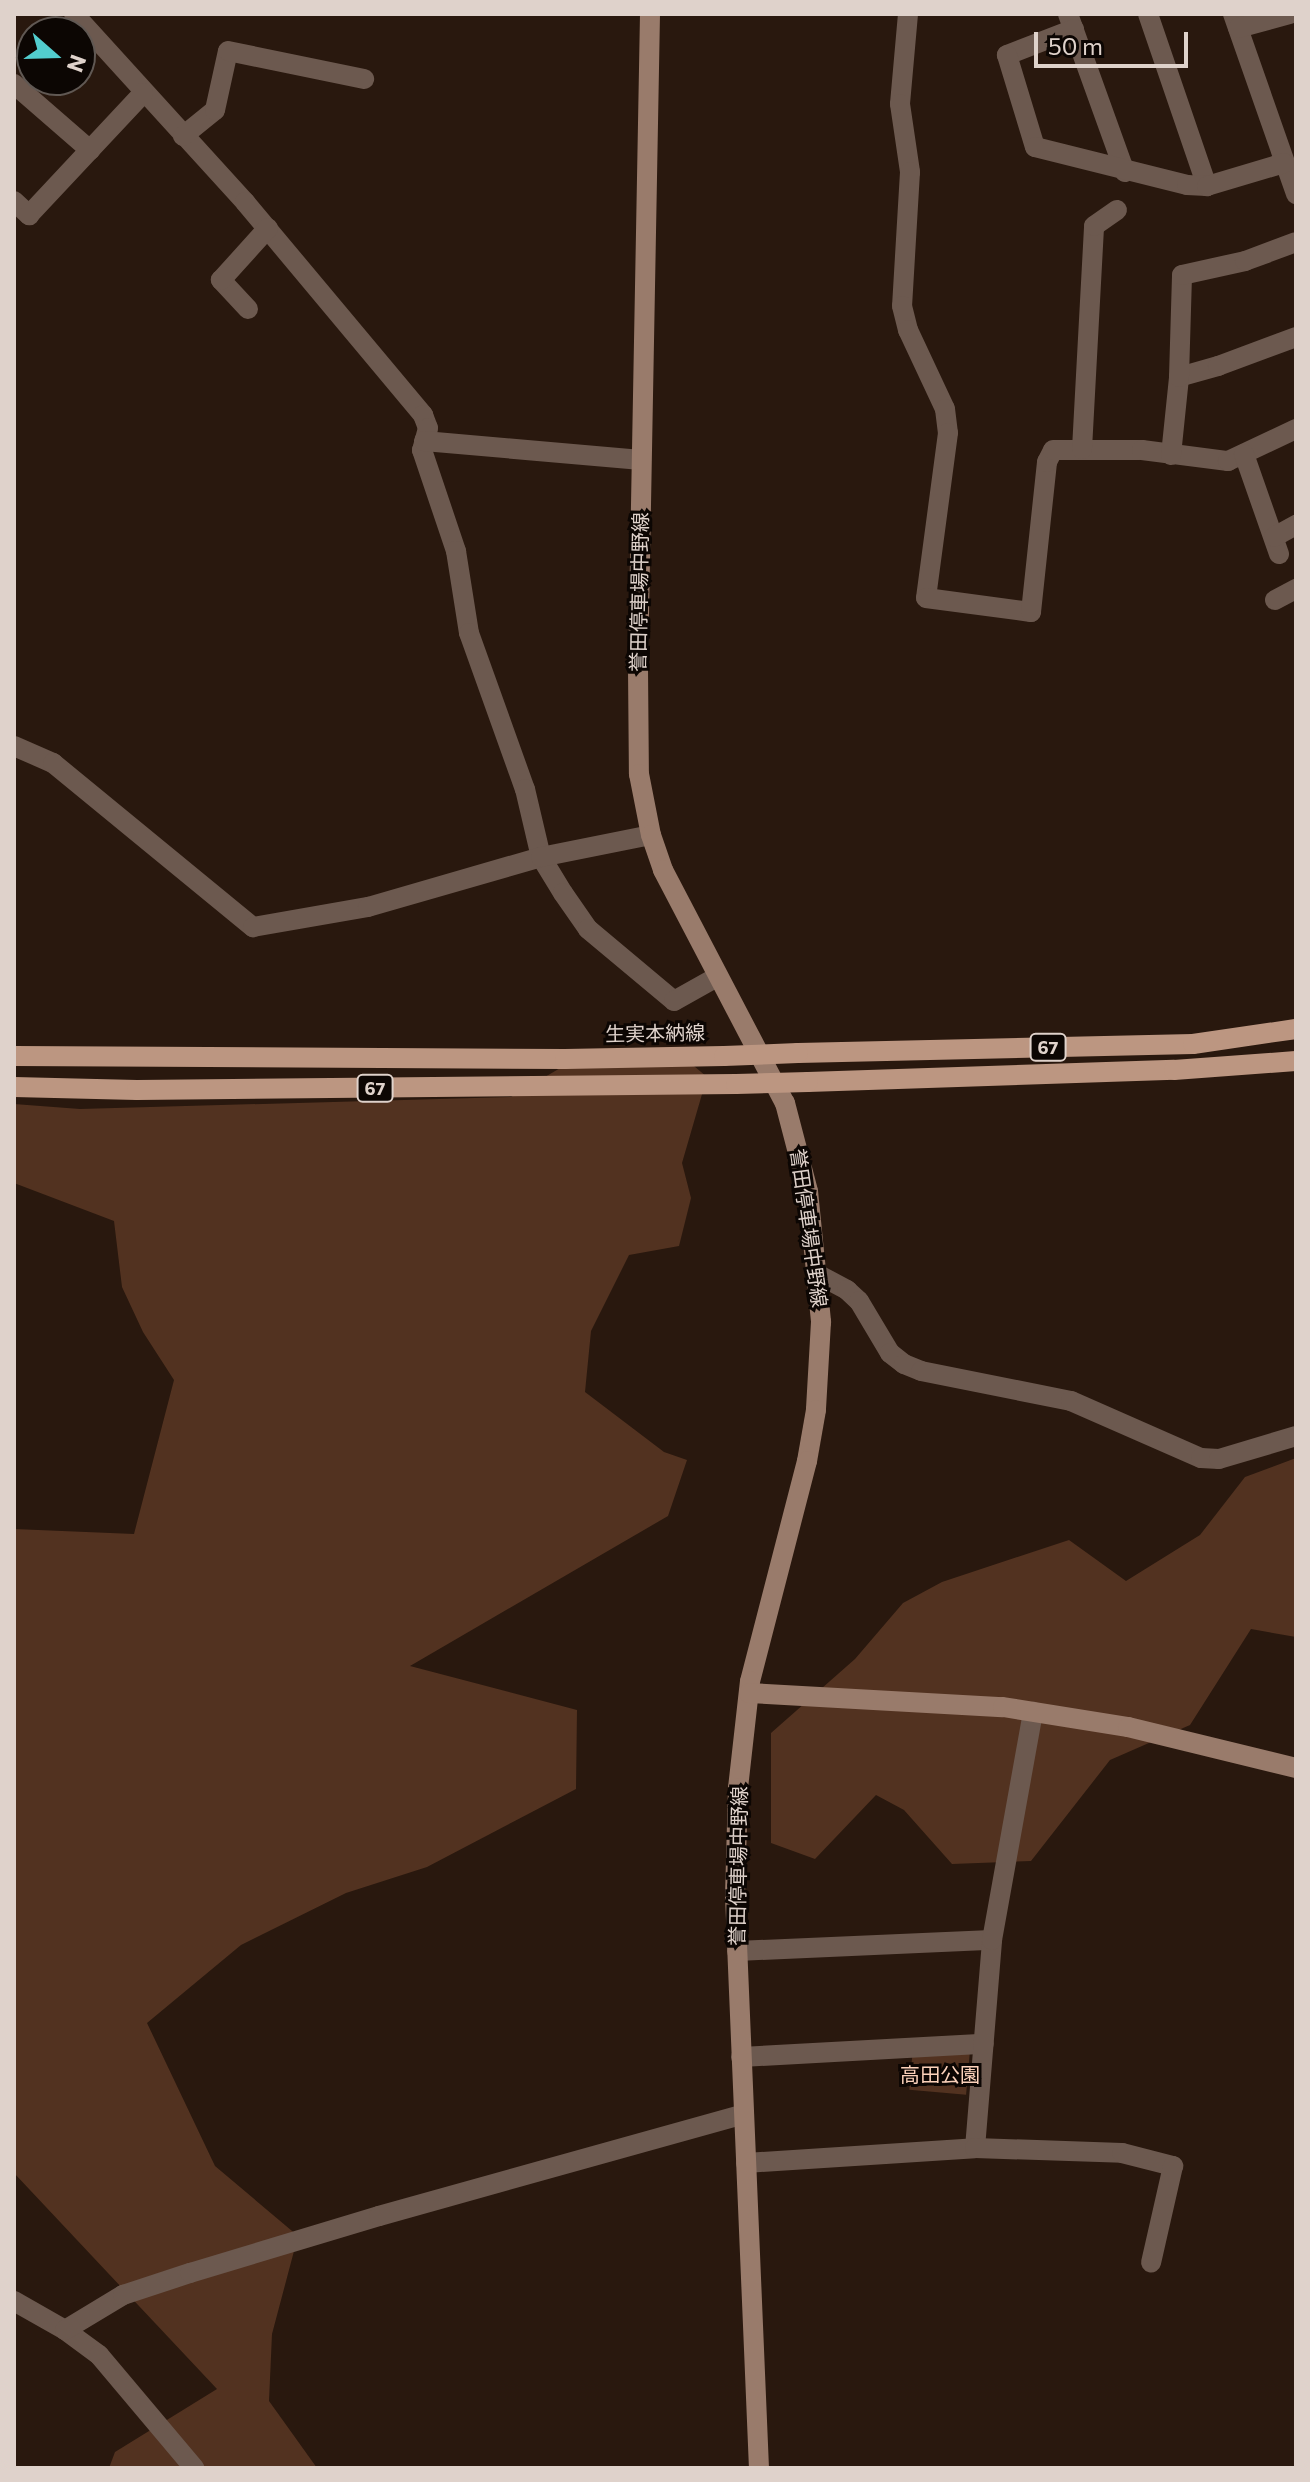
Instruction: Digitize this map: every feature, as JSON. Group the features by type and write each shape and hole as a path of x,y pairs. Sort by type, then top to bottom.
{"main road":[{"name":"誉田停車場中野線","path":"650,14 641,460 639,774 651,835 663,870 785,1103 808,1191 819,1275 821,1322 816,1410 749,1693 738,1788 737,1951 759,2468"},
{"name":"生実本納線","path":"14,1056 565,1059 724,1056 1193,1044 1296,1029"},
{"name":"67","path":"14,1087 137,1090 736,1084 1174,1070 1296,1061"},
{"path":"749,1693 1003,1707 1128,1727 1296,1768"}],"street":[{"path":"74,14 268,228 423,415 428,428 422,450 456,551 469,633 525,789 541,857 588,929 674,1001 717,977"},
{"path":"908,14 900,104 910,172 902,306 908,330 945,409 948,433 926,598 1031,612 1047,462 1053,450 1142,450 1228,461 1296,429"},
{"path":"1148,14 1207,186"},
{"path":"1290,14 1236,21 1296,194"},
{"path":"1125,172 1071,22 1007,55 1035,147 1125,172 1207,186 1284,163"},
{"path":"183,136 215,110 228,51 364,79"},
{"path":"14,84 90,150"},
{"path":"14,201 29,215 143,93"},
{"path":"1082,449 1094,226 1117,210"},
{"path":"248,309 221,280 268,228"},
{"path":"1171,455 1179,377 1182,275 1245,261 1296,242"},
{"path":"1179,377 1296,337"},
{"path":"424,441 641,460"},
{"path":"1244,454 1276,545 1296,525"},
{"path":"1275,600 1296,589"},
{"path":"14,746 53,763 253,927 368,907 541,857 651,835"},
{"path":"819,1275 847,1290 859,1301 890,1353 904,1364 921,1371 1071,1401 1201,1458 1219,1459 1296,1436"},
{"path":"975,2148 992,1940 1033,1712"},
{"path":"737,1951 992,1940"},
{"path":"741,2057 984,2044"},
{"path":"65,2330 123,2295 190,2273 379,2216 744,2114"},
{"path":"746,2163 975,2148 1122,2153 1173,2166 1151,2263"},
{"path":"14,2301 65,2330 99,2355 194,2468"}],"green space":[{"path":"675,1050 707,1077 682,1163 691,1198 679,1246 629,1255 591,1331 585,1392 664,1452 687,1460 668,1516 410,1666 577,1710 576,1789 427,1867 346,1893 241,1945 147,2023 215,2166 298,2236 272,2334 269,2401 317,2468 109,2468 115,2452 217,2389 14,2173 14,1529 134,1534 174,1380 143,1332 122,1287 114,1221 14,1183 14,1104 80,1109 511,1097 584,1054"},
{"path":"1296,1458 1296,1637 1251,1629 1190,1725 1110,1760 1031,1861 952,1864 904,1810 876,1795 815,1859 771,1843 771,1733 855,1659 903,1603 942,1582 1069,1540 1126,1581 1200,1535 1245,1477"},
{"name":"高田公園","path":"913,2045 970,2050 966,2095 909,2090"}]}
